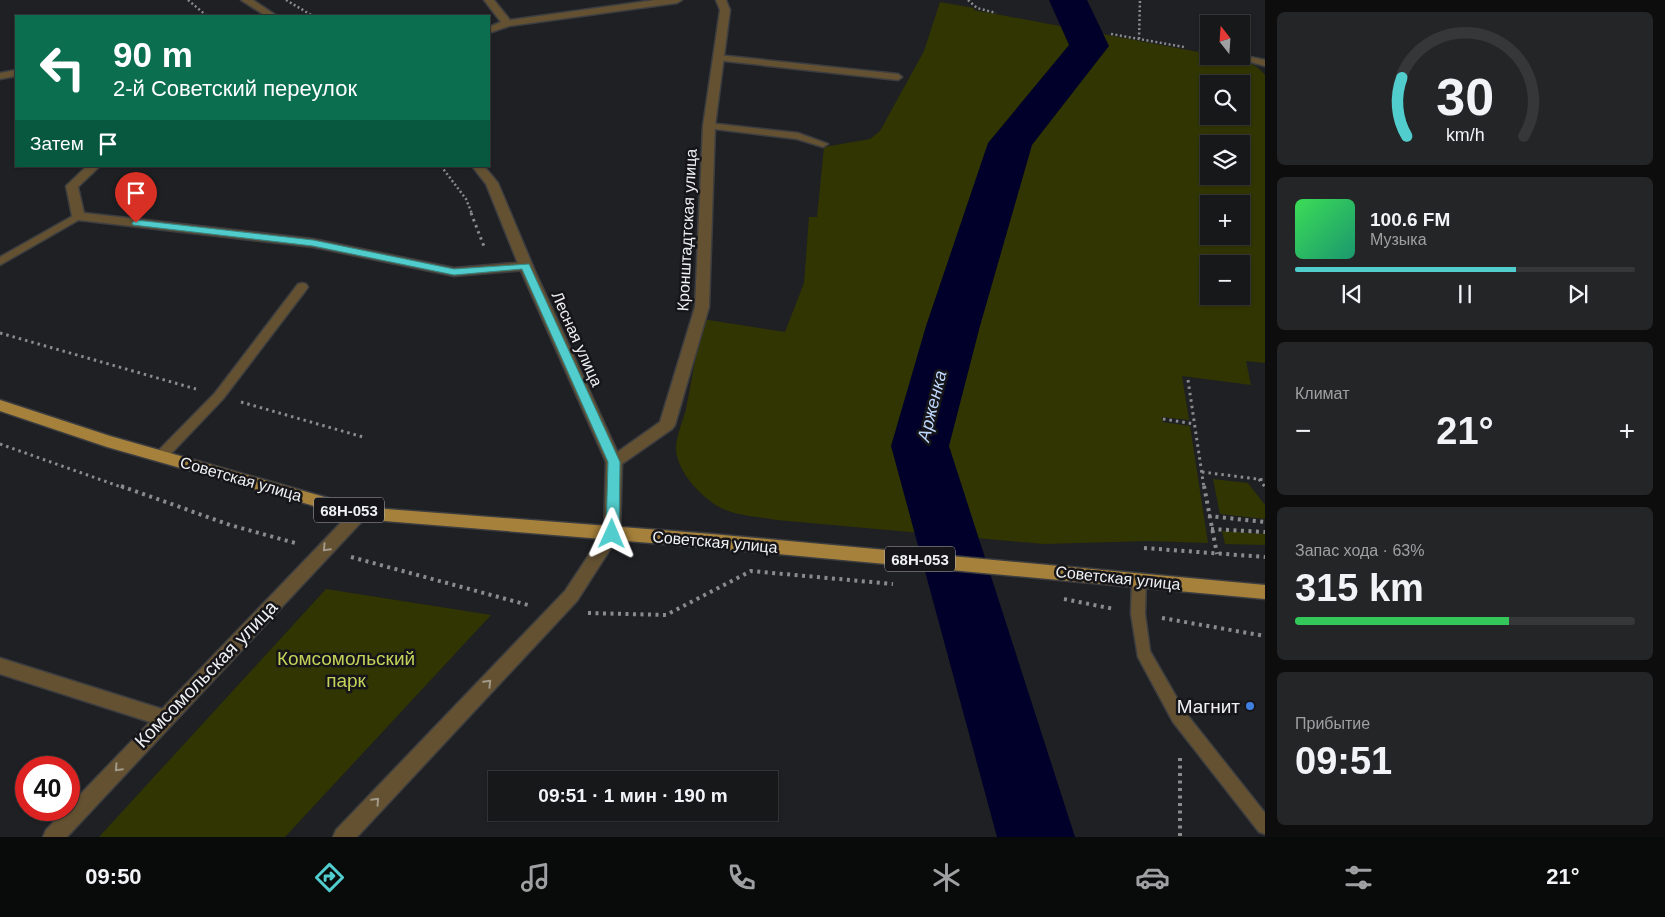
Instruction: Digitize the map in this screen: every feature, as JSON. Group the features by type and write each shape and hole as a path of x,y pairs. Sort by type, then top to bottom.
{"main road":[{"name":"Советская улица","path":"0,404 107,441 360,513 712,541 1265,592"}],"street":[{"path":"246,0 270,15"},
{"path":"489,0 507,23"},
{"path":"490,30 507,23 677,0"},
{"name":"Кронштадтская улица","path":"614,462 666,425 702,307 709,126 725,10 721,0"},
{"path":"0,76 15,73"},
{"path":"93,167 72,186 78,216 313,243 454,272 526,266"},
{"name":"Лесная улица","path":"479,167 492,183 526,266 614,462 612,534"},
{"name":"Комсомольская улица","path":"54,837 164,718 360,513"},
{"path":"343,837 571,596 612,534"},
{"path":"0,666 164,718"}],"lane":[{"path":"718,58 898,77"},
{"path":"1250,59 1265,62"},
{"path":"709,126 798,136 823,144"},
{"path":"0,262 78,216"},
{"path":"161,456 219,396 302,287"},
{"path":"1133,579 1143,652 1179,717 1265,826"}],"path":[{"path":"188,0 206,15"},
{"path":"285,0 311,15"},
{"path":"968,0 972,6 979,10 996,13"},
{"path":"1139,39 1140,0"},
{"path":"1111,34 1200,51"},
{"path":"442,167 466,199 492,269"},
{"path":"0,333 363,437"},
{"path":"1188,380 1208,516 1217,554"},
{"path":"1162,419 1195,424"},
{"path":"0,444 230,525 556,612 666,615 751,571 897,584"},
{"path":"1202,472 1265,480"},
{"path":"1260,479 1265,487"},
{"path":"1208,516 1265,522"},
{"path":"1211,529 1265,532"},
{"path":"1144,548 1265,557"},
{"path":"1063,599 1265,636"},
{"path":"1179,717 1180,837"}],"green space":[{"path":"940,2 1200,52 1200,65 1250,65 1250,63 1265,75 1265,363 1246,361 1251,385 1182,376 1189,420 1162,417 1163,422 1190,426 1208,543 1149,541 1044,544 777,520 741,515 721,508 706,498 692,483 677,458 676,444 686,409 702,319 785,332 804,283 809,217 817,217 824,147 870,139 880,131 924,51"},
{"path":"1213,479 1248,483 1265,505 1265,519 1220,514"},
{"path":"1222,531 1265,534 1265,545 1225,544"},
{"name":"Комсомольский парк","path":"326,589 491,615 285,837 99,837"}],"waterway":[{"name":"Арженка","path":"1036,837 920,446 953,326 1010,143 1089,46 1068,0"}],"place":[{"name":"Магнит","path":"1250,706"}],"route":[{"path":"136,223 313,243 454,272 526,266 614,462 612,534"}]}
